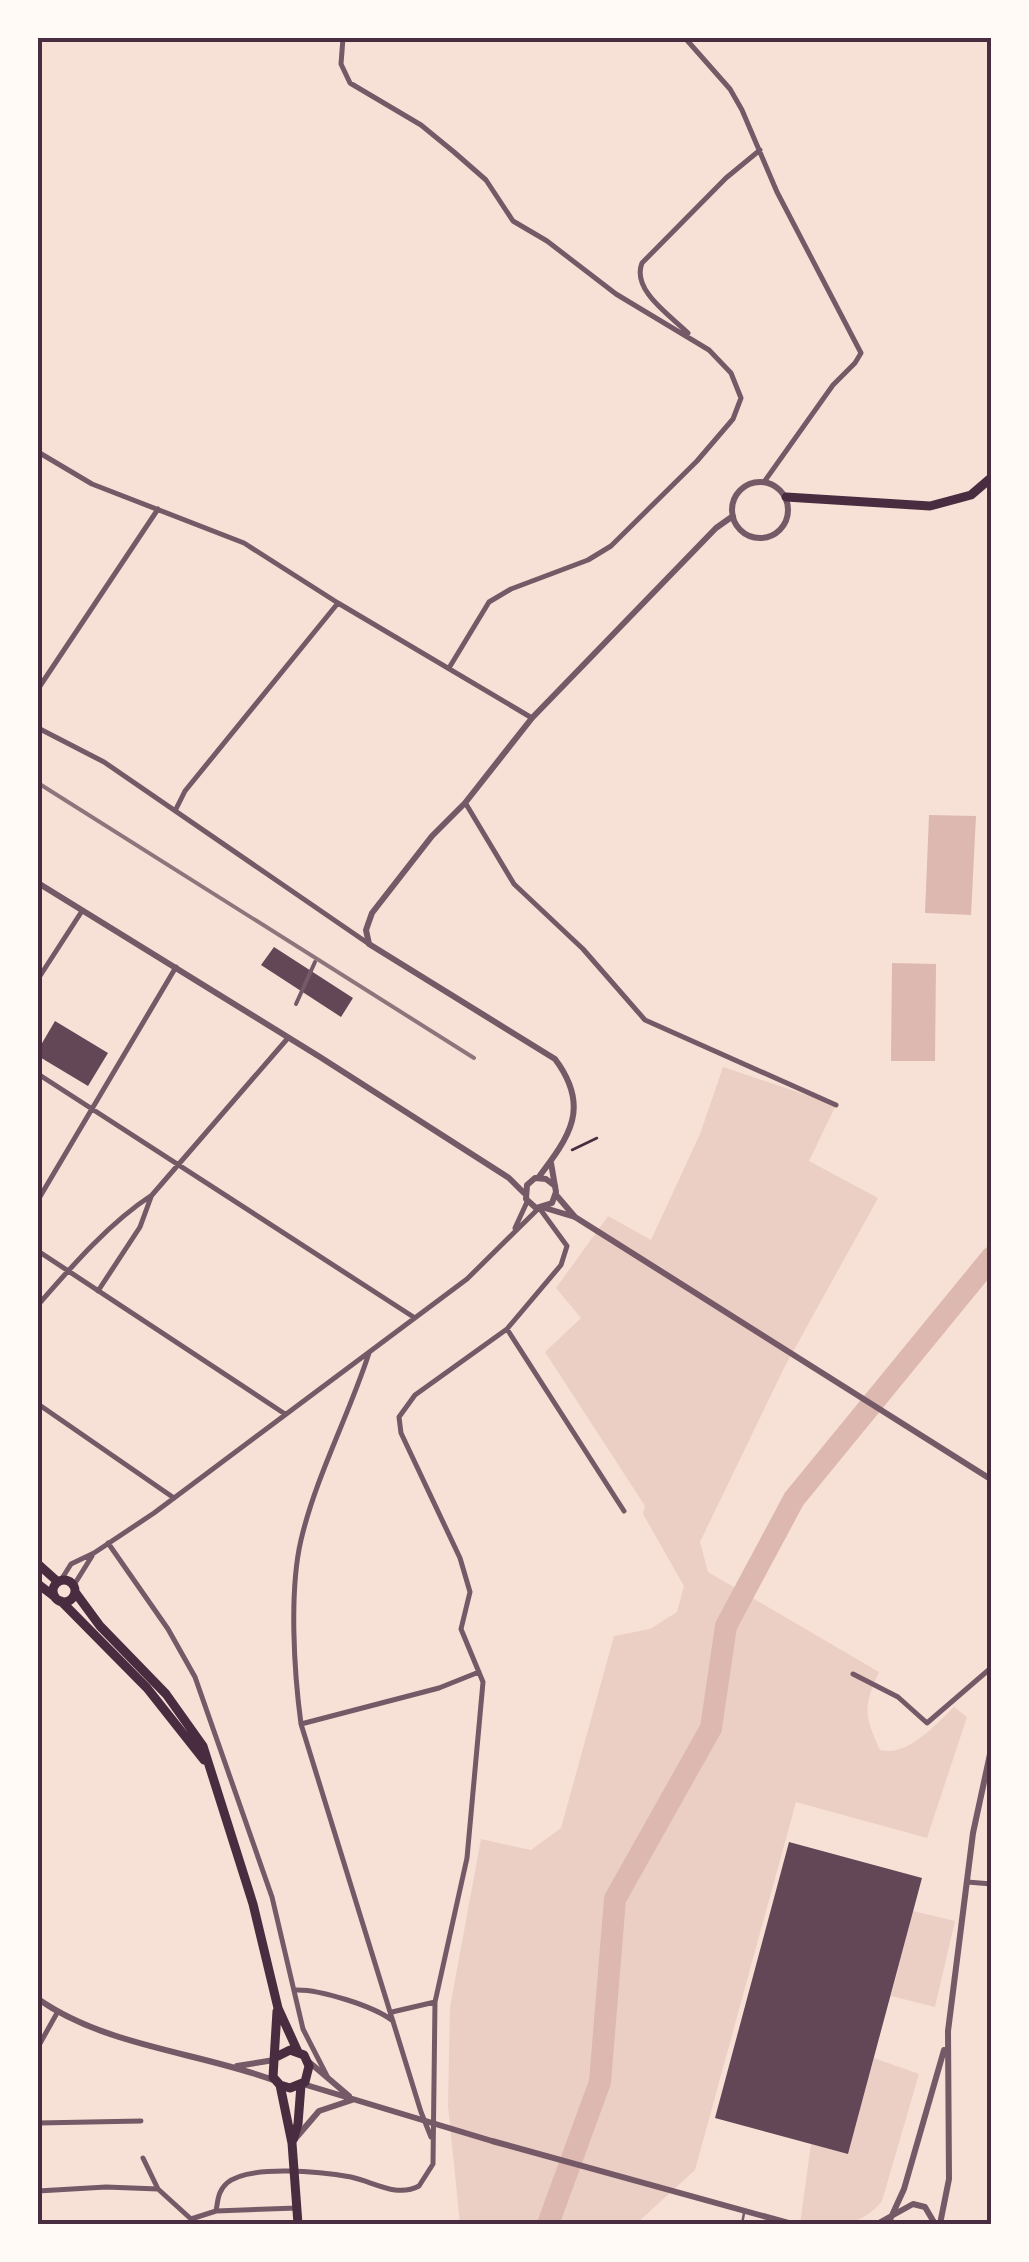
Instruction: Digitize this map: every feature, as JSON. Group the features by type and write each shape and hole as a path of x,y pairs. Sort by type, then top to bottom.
{"main road":[{"path":"786,498 930,506 971,495 992,477"},
{"path":"38,1564 74,1589 100,1626 176,1705 203,1746 254,1904 278,2008 298,2052 307,2060 309,2072 301,2085 293,2147"},
{"path":"58,1599 54,1587 60,1581"},
{"path":"38,1584 147,1688 206,1762"},
{"path":"58,1599 68,1601 74,1589"},
{"path":"278,2008 272,2072 293,2147 298,2224"},
{"path":"275,2058 286,2051 298,2052"},
{"path":"278,2083 290,2088 301,2085"}],"street":[{"path":"343,38 341,64 350,83 421,125 454,152 486,180 513,220 616,294 694,338"},
{"path":"685,38 730,89 799,236 860,353 764,482"},
{"path":"450,668 489,602 511,589 588,560 611,546 697,461 733,419 740,398 732,374 642,286 638,272 642,263 726,178 760,150"},
{"path":"38,452 92,484 244,543 338,604 532,718"},
{"path":"773,484 786,498 788,516 778,532 769,536 751,536 737,525 733,516 732,507 747,485 773,484"},
{"path":"38,689 158,508"},
{"path":"368,944 366,930 372,913 532,718 703,541 733,516"},
{"path":"176,809 185,791 338,604"},
{"path":"38,728 104,762 368,944 555,1060 574,1094 575,1115 569,1134 534,1179 514,1231"},
{"path":"465,803 514,884 583,949 645,1020 836,1105"},
{"path":"38,883 509,1178 541,1209 565,1242 567,1251 561,1266 507,1329 415,1395 399,1417 401,1433 460,1558 470,1592 461,1629 479,1672 482,1702 467,1858 435,2002 429,2173 413,2189 400,2192 355,2178 314,2172 258,2174 230,2180 219,2195 216,2211"},
{"path":"38,979 82,911"},
{"path":"296,1004 316,962"},
{"path":"38,1200 176,967"},
{"path":"38,1305 67,1272 152,1194 288,1038"},
{"path":"38,1074 414,1318"},
{"path":"60,1581 71,1564 94,1554 174,1498 467,1279 514,1231 552,1204 552,1159"},
{"path":"509,1178 546,1178 575,1217"},
{"path":"98,1291 140,1227 152,1194"},
{"path":"541,1209 575,1217 992,1480"},
{"path":"38,1251 286,1415"},
{"path":"507,1329 624,1511"},
{"path":"369,1353 300,1542 296,1684 301,1724 433,2141"},
{"path":"38,1404 174,1498"},
{"path":"108,1543 168,1629 195,1678 272,1897 302,2028 328,2080"},
{"path":"74,1589 94,1554"},
{"path":"854,1674 898,1697 927,1724 992,1667"},
{"path":"301,1724 439,1688 479,1672"},
{"path":"888,2221 904,2189 947,2039 973,1832 992,1745"},
{"path":"968,1882 992,1884"},
{"path":"295,1990 318,1992 377,2012 395,2023"},
{"path":"377,2012 387,1995"},
{"path":"38,1999 57,2013 95,2028 236,2066 278,2083"},
{"path":"392,2012 435,2002"},
{"path":"38,2047 57,2013"},
{"path":"938,2224 949,2179 947,2039"},
{"path":"236,2066 275,2058"},
{"path":"307,2060 354,2100"},
{"path":"301,2085 792,2224"},
{"path":"293,2147 320,2111 354,2100"},
{"path":"38,2124 141,2121"},
{"path":"143,2158 158,2188 188,2222 216,2211 297,2202"},
{"path":"38,2192 158,2188"},
{"path":"877,2224 913,2204 925,2207 938,2224"}],"lane":[{"path":"742,2224 744,2211"}],"path":[{"path":"552,1159 597,1138"}],"shaded area":[{"path":"929,815 976,816 971,915 925,913"},
{"path":"892,963 936,964 935,1061 891,1061"},
{"path":"723,1067 836,1105 809,1161 878,1198 784,1368 700,1542 708,1572 879,1672 868,1711 880,1750 901,1749 911,1744 954,1707 967,1717 927,1838 796,1802 695,2170 636,2224 460,2224 448,2106 450,2007 481,1839 531,1850 561,1828 614,1636 650,1629 677,1612 684,1586 643,1514 645,1506 545,1352 581,1318 556,1288 608,1216 651,1240 700,1134"},
{"path":"913,1911 955,1921 935,2007 891,1996"},
{"path":"874,2058 919,2074 882,2201 855,2221 800,2224 811,2144 848,2153"}],"building":[{"path":"274,947 353,998 341,1017 261,965"},
{"path":"55,1021 108,1053 88,1086 38,1056"},
{"path":"789,1842 922,1878 848,2154 715,2118"}],"waterway":[{"path":"548,2224 600,2082 615,1899 711,1728 726,1626 794,1499 992,1257"}],"railway":[{"path":"38,783 474,1058"}]}
